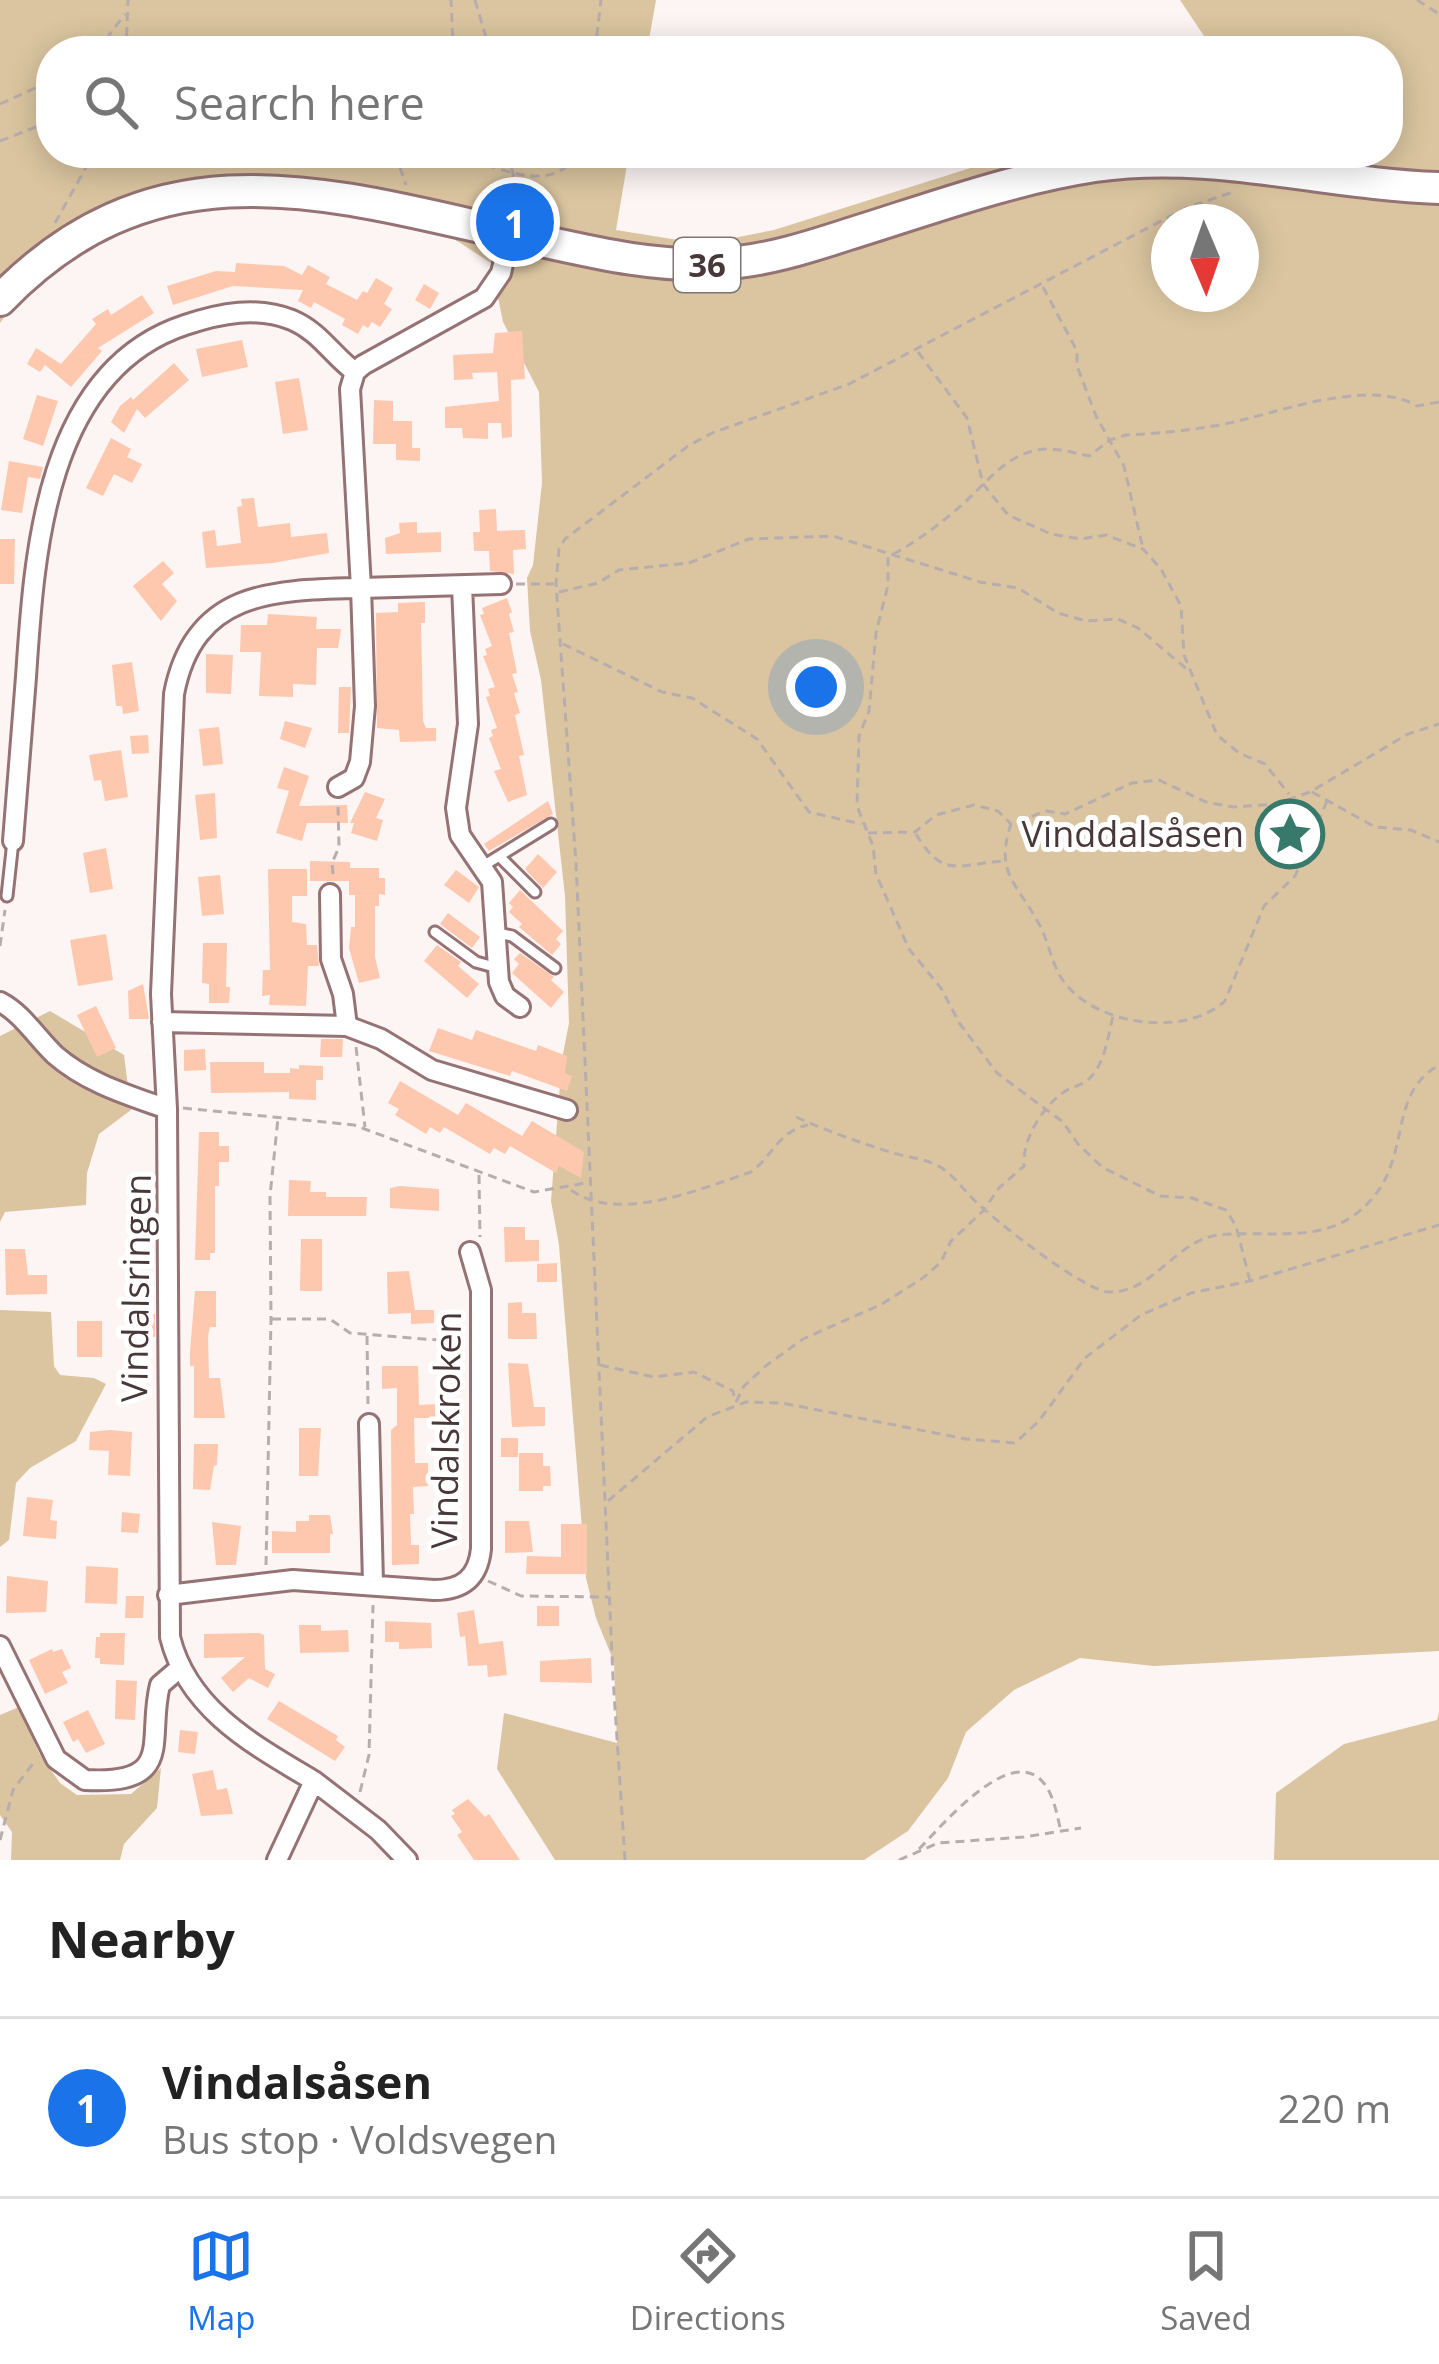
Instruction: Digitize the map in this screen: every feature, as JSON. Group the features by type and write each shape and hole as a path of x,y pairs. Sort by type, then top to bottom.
{"highway":[{"name":"36","path":"0,300 44,259 120,213 178,196 224,190 271,190 333,199 645,262 696,265 746,262 798,250 1021,181 1082,168"},
{"name":"36","path":"1264,168 1439,188"}],"street":[{"path":"338,788 354,778 363,742 361,588 350,389 355,372 484,298 501,273 516,236"},
{"path":"13,841 29,624 43,527 61,458 87,405 116,370 159,337 198,320 241,311 279,316 306,327 355,372"},
{"name":"Vindalsringen","path":"406,1860 356,1812 211,1711 180,1668 170,1637 167,1108 162,1022 170,747 182,660 197,635 239,602 276,592 501,584"},
{"path":"462,586 468,724 455,808 460,835 492,862 501,990 520,1007"},
{"path":"330,894 332,959 352,1028"},
{"path":"0,1002 70,1067 120,1093 167,1108"},
{"path":"162,1022 352,1028 432,1070 567,1110"},
{"name":"Vindalskroken","path":"168,1595 266,1582 373,1583 444,1590 460,1587 473,1574 481,1549 482,1344 481,1290 470,1252"},
{"name":"Vindalskroken","path":"369,1424 373,1583"},
{"path":"0,1646 51,1749 66,1769 85,1780 118,1778 143,1768 158,1739 160,1684 180,1668"},
{"path":"277,1860 314,1781"}],"lane":[{"path":"535,892 492,862 551,824"},
{"path":"7,896 13,841"},
{"path":"435,932 476,962 498,968"},
{"path":"498,933 512,936 555,968"}],"path":[{"path":"126,36 128,0"},
{"path":"451,0 453,36"},
{"path":"475,0 486,36"},
{"path":"597,36 601,0"},
{"path":"1417,0 1439,14"},
{"path":"108,36 126,12"},
{"path":"0,104 36,88"},
{"path":"0,141 36,127"},
{"path":"44,259 46,237 85,168"},
{"path":"497,168 540,177 567,168"},
{"path":"510,168 524,212 516,236"},
{"path":"625,1860 592,1181 556,584 559,549 565,539 712,433 849,384 1186,208 1237,191"},
{"path":"1042,285 1077,351 1077,366 1096,416 1124,466 1143,549"},
{"path":"917,351 967,418 983,484 1007,515 1052,534 1080,539 1106,535 1143,549 1161,568 1180,606 1184,656 1217,735 1239,753 1265,764 1291,797"},
{"path":"1250,1281 1237,1234 1220,1205 1160,1196 1110,1172 1078,1144 1063,1122 997,1073 909,949 876,874 873,846 856,806 859,736 869,711 875,633 888,585 885,569 888,557 964,504 1011,459 1033,451 1054,448 1089,456 1110,440 1352,397 1396,394 1417,406 1439,402"},
{"path":"557,593 598,583 619,570 689,563 749,538 833,536 980,582 1018,588 1058,614 1086,621 1118,619 1138,628 1189,670"},
{"path":"501,584 556,584"},
{"path":"561,644 662,692 692,698 757,739 809,812 861,824"},
{"path":"1011,824 1046,811 1065,814 1132,783 1159,780 1206,802 1233,807 1276,804 1310,792 1408,734 1439,724"},
{"path":"330,894 334,888 332,863 339,847 338,788"},
{"path":"1310,792 1375,827 1411,830 1439,842"},
{"path":"1011,824 1003,847 1009,880 1041,926 1060,976 1074,992 1114,1013 1169,1023 1213,1012 1225,1000 1264,906 1295,876 1327,801"},
{"path":"866,833 915,832 936,814 974,805 998,811 1011,824"},
{"path":"915,832 930,857 943,865 964,869 979,862 1004,861"},
{"path":"0,946 7,896"},
{"path":"735,1404 744,1386 803,1339 882,1304 941,1262 951,1241 1024,1166 1023,1150 1046,1111 1063,1092 1090,1078 1105,1048 1114,1013"},
{"path":"352,1028 365,1129"},
{"path":"796,1117 859,1143 937,1165 1069,1275 1101,1291 1130,1288 1145,1280 1200,1238 1312,1230 1349,1220 1389,1174 1409,1092 1418,1078 1439,1065"},
{"path":"167,1108 365,1129 534,1192 592,1181"},
{"path":"266,1582 270,1196 278,1118"},
{"path":"570,1188 605,1206 668,1199 751,1172 780,1136 811,1124"},
{"path":"470,1252 480,1235 479,1174"},
{"path":"607,1502 706,1417 735,1404 782,1403 966,1439 1015,1443 1039,1421 1085,1358 1141,1315 1191,1292 1250,1281 1439,1225"},
{"path":"272,1318 330,1319 350,1333 482,1344"},
{"path":"367,1334 369,1424"},
{"path":"600,1365 654,1377 694,1372 733,1390 735,1404"},
{"path":"473,1574 521,1596 609,1597"},
{"path":"356,1812 369,1754 373,1583"},
{"path":"0,1840 20,1777 51,1749"},
{"path":"919,1849 978,1790 1014,1774 1035,1775 1045,1784 1061,1831"},
{"path":"899,1860 938,1843 1082,1828"}],"shaded area":[{"path":"0,0 656,0 650,36 36,36 36,168 626,168 616,230 703,244 774,230 970,168 1403,168 1403,36 1204,36 1180,0 1439,0 1439,1651 1154,1666 1080,1658 1014,1690 966,1732 948,1778 908,1831 864,1860 555,1860 497,1769 504,1713 617,1743 614,1662 586,1578 559,1245 551,1201 569,1023 565,896 527,578 533,565 542,483 539,392 503,322 491,263 436,232 328,210 223,207 172,214 123,228 77,251 36,282 0,323"},
{"path":"50,1011 124,1055 131,1110 99,1134 87,1173 86,1205 5,1212 0,1222 0,1036"},
{"path":"0,1310 51,1312 54,1366 60,1375 106,1384 76,1441 30,1468 16,1483 9,1540 0,1547"},
{"path":"19,1707 39,1753 60,1783 77,1795 131,1794 161,1768 157,1808 124,1844 120,1860 11,1860 12,1832 0,1815 0,1715"},
{"path":"1439,1712 1439,1860 1274,1860 1276,1793 1344,1744 1437,1720"}],"building":[{"path":"236,263 284,266 302,275 308,265 330,277 326,284 357,300 376,278 393,288 384,304 392,309 380,327 372,322 358,334 342,325 345,319 314,302 311,308 298,301 303,290 233,286 173,305 167,286 216,271 235,272"},
{"path":"424,284 439,293 430,309 415,300"},
{"path":"142,295 154,313 98,348 102,351 71,387 45,365 40,372 27,364 36,348 61,364 96,324 92,319 108,309 111,315"},
{"path":"522,331 525,379 511,380 512,437 502,438 501,423 488,423 488,439 463,438 462,428 445,428 445,407 499,401 497,372 454,380 453,355 493,353 495,333"},
{"path":"242,340 248,367 202,377 196,349"},
{"path":"174,363 189,380 145,418 137,409 124,433 111,422 120,406"},
{"path":"299,378 308,430 283,434 275,382"},
{"path":"37,395 58,401 43,446 23,439"},
{"path":"374,400 393,401 393,421 412,421 412,448 420,448 420,461 396,460 396,444 373,444"},
{"path":"111,438 131,449 127,457 142,464 132,483 114,474 103,496 86,488"},
{"path":"9,461 43,467 40,479 28,477 22,513 1,510"},
{"path":"254,498 258,527 290,523 291,537 327,533 329,553 206,568 202,532 215,530 217,546 241,543 237,507 242,506 241,499"},
{"path":"496,509 497,531 525,530 526,549 513,550 514,574 490,571 489,551 474,551 473,532 480,532 479,510"},
{"path":"417,522 417,533 441,532 441,552 386,554 385,538 400,533 399,523"},
{"path":"0,539 15,539 14,584 0,584"},
{"path":"163,561 174,573 162,584 177,601 161,621 133,586"},
{"path":"507,598 514,632 509,633 517,673 512,674 518,692 514,693 520,713 515,715 524,755 519,756 527,795 508,802 494,771 501,769 489,738 497,728 486,697 490,696 488,689 495,687 483,656 492,646 480,615 482,608"},
{"path":"425,602 425,623 421,623 423,721 426,728 436,728 436,741 400,742 399,730 377,728 376,613 398,612 398,603"},
{"path":"268,614 317,617 316,629 341,629 338,648 317,648 316,685 293,684 293,697 259,696 261,652 240,652 241,625 267,625"},
{"path":"206,654 233,655 231,694 206,693"},
{"path":"132,662 139,711 123,714 122,706 116,706 112,665"},
{"path":"339,687 351,687 349,733 338,733"},
{"path":"285,721 312,728 305,748 280,739"},
{"path":"219,727 223,764 203,766 199,729"},
{"path":"148,735 149,753 132,754 130,736"},
{"path":"121,750 128,797 105,801 101,780 94,781 89,755"},
{"path":"284,767 309,776 299,806 347,805 348,823 307,823 302,841 276,833 289,791 277,788"},
{"path":"365,792 385,799 376,818 383,820 377,841 351,833 354,823 350,823"},
{"path":"215,793 217,838 200,840 195,795"},
{"path":"548,801 553,814 489,851 484,844"},
{"path":"106,848 113,889 90,893 83,853"},
{"path":"538,854 557,872 543,888 525,869"},
{"path":"310,861 379,868 379,878 385,878 385,895 379,894 379,906 375,906 380,978 359,983 349,948 355,895 349,895 349,881 310,881"},
{"path":"268,869 307,869 307,896 292,896 292,922 306,924 307,945 317,945 319,966 308,966 306,1006 269,1005 270,995 262,996 263,970 270,970"},
{"path":"456,870 479,887 469,903 444,885"},
{"path":"220,875 224,914 202,916 198,877"},
{"path":"520,890 563,931 552,955 509,912 513,907 509,903"},
{"path":"448,913 480,937 472,948 440,924"},
{"path":"106,934 113,980 78,986 70,940"},
{"path":"203,943 227,943 229,1003 209,1003 209,984 202,983"},
{"path":"437,945 461,962 458,966 479,984 467,998 424,961"},
{"path":"520,953 554,977 551,980 564,992 551,1008 512,973"},
{"path":"143,984 149,1019 129,1019 128,991"},
{"path":"96,1006 116,1048 97,1057 77,1015"},
{"path":"438,1028 472,1040 476,1030 536,1051 538,1045 567,1056 565,1073 572,1076 567,1091 512,1071 510,1076 429,1051"},
{"path":"321,1039 343,1039 342,1057 320,1057"},
{"path":"205,1049 206,1070 184,1071 184,1050"},
{"path":"210,1062 264,1062 264,1073 290,1073 290,1068 299,1069 299,1065 323,1066 323,1080 316,1080 316,1100 289,1099 289,1092 211,1093"},
{"path":"400,1081 458,1115 466,1103 522,1136 532,1121 584,1152 581,1178 559,1166 556,1173 510,1146 505,1154 494,1148 490,1154 444,1127 440,1133 430,1127 426,1134 395,1115 399,1109 388,1103"},
{"path":"199,1132 219,1132 219,1146 229,1146 229,1162 219,1162 219,1186 215,1186 215,1253 210,1253 210,1260 195,1260"},
{"path":"289,1180 311,1181 310,1192 326,1192 326,1197 367,1197 366,1216 288,1216"},
{"path":"390,1188 439,1189 439,1211 390,1208"},
{"path":"504,1227 525,1227 525,1240 539,1240 539,1261 505,1262"},
{"path":"301,1239 322,1239 322,1291 300,1291"},
{"path":"5,1249 25,1249 28,1275 47,1275 47,1294 6,1295"},
{"path":"557,1263 557,1282 537,1282 537,1264"},
{"path":"409,1271 415,1310 434,1310 434,1323 411,1324 411,1313 388,1314 387,1272"},
{"path":"195,1291 216,1291 216,1327 210,1327 208,1336 209,1378 220,1378 225,1418 194,1418 190,1352"},
{"path":"522,1302 522,1313 536,1313 537,1339 508,1339 508,1303"},
{"path":"141,1314 155,1314 155,1337 140,1336"},
{"path":"77,1321 102,1321 102,1357 77,1357"},
{"path":"508,1363 528,1364 534,1407 545,1407 545,1426 512,1427"},
{"path":"382,1366 418,1366 419,1405 441,1404 441,1418 414,1418 415,1463 428,1463 428,1486 413,1487 414,1514 410,1514 411,1545 419,1545 419,1564 392,1565 391,1430 397,1425 397,1388 382,1389"},
{"path":"299,1428 321,1428 318,1476 299,1476"},
{"path":"90,1432 132,1432 130,1476 108,1475 109,1451 89,1450"},
{"path":"501,1438 518,1438 518,1457 501,1457"},
{"path":"194,1444 218,1444 210,1490 193,1489"},
{"path":"519,1453 543,1453 543,1466 550,1466 551,1486 543,1486 543,1491 519,1491"},
{"path":"27,1497 53,1500 50,1520 57,1521 56,1539 23,1536"},
{"path":"122,1512 140,1514 138,1533 121,1532"},
{"path":"309,1515 330,1515 330,1553 272,1553 272,1531 296,1532 296,1521 309,1521"},
{"path":"505,1521 529,1521 533,1552 505,1553"},
{"path":"212,1522 241,1526 236,1565 216,1565"},
{"path":"561,1524 587,1524 587,1574 526,1574 527,1556 561,1557"},
{"path":"86,1566 118,1568 117,1604 85,1603"},
{"path":"7,1576 48,1581 46,1612 6,1613"},
{"path":"126,1596 144,1596 143,1618 125,1618"},
{"path":"537,1606 559,1606 559,1626 537,1626"},
{"path":"474,1610 479,1644 503,1641 507,1675 488,1677 487,1665 468,1666 457,1613"},
{"path":"385,1621 431,1623 432,1648 399,1649 399,1642 385,1642"},
{"path":"299,1625 321,1625 321,1631 348,1630 349,1652 300,1653"},
{"path":"100,1633 125,1633 124,1665 100,1664 100,1658 95,1658"},
{"path":"204,1634 264,1635 265,1669 275,1674 268,1688 249,1678 233,1692 221,1678 245,1657 204,1658"},
{"path":"62,1649 71,1668 62,1672 68,1683 45,1694 29,1660"},
{"path":"591,1658 592,1683 540,1682 540,1661"},
{"path":"116,1680 137,1681 135,1720 115,1719"},
{"path":"279,1701 338,1736 336,1740 345,1747 335,1761 267,1719"},
{"path":"88,1710 105,1744 86,1753 78,1739 73,1742 63,1722"},
{"path":"180,1730 198,1732 195,1754 178,1752"},
{"path":"213,1770 217,1790 227,1788 233,1814 201,1816 192,1774"},
{"path":"468,1799 485,1817 489,1814 520,1860 474,1860 451,1816"}],"place":[{"name":"Vindalsåsen","path":"515,222"},
{"name":"Vinddalsåsen","path":"1290,834"}]}
